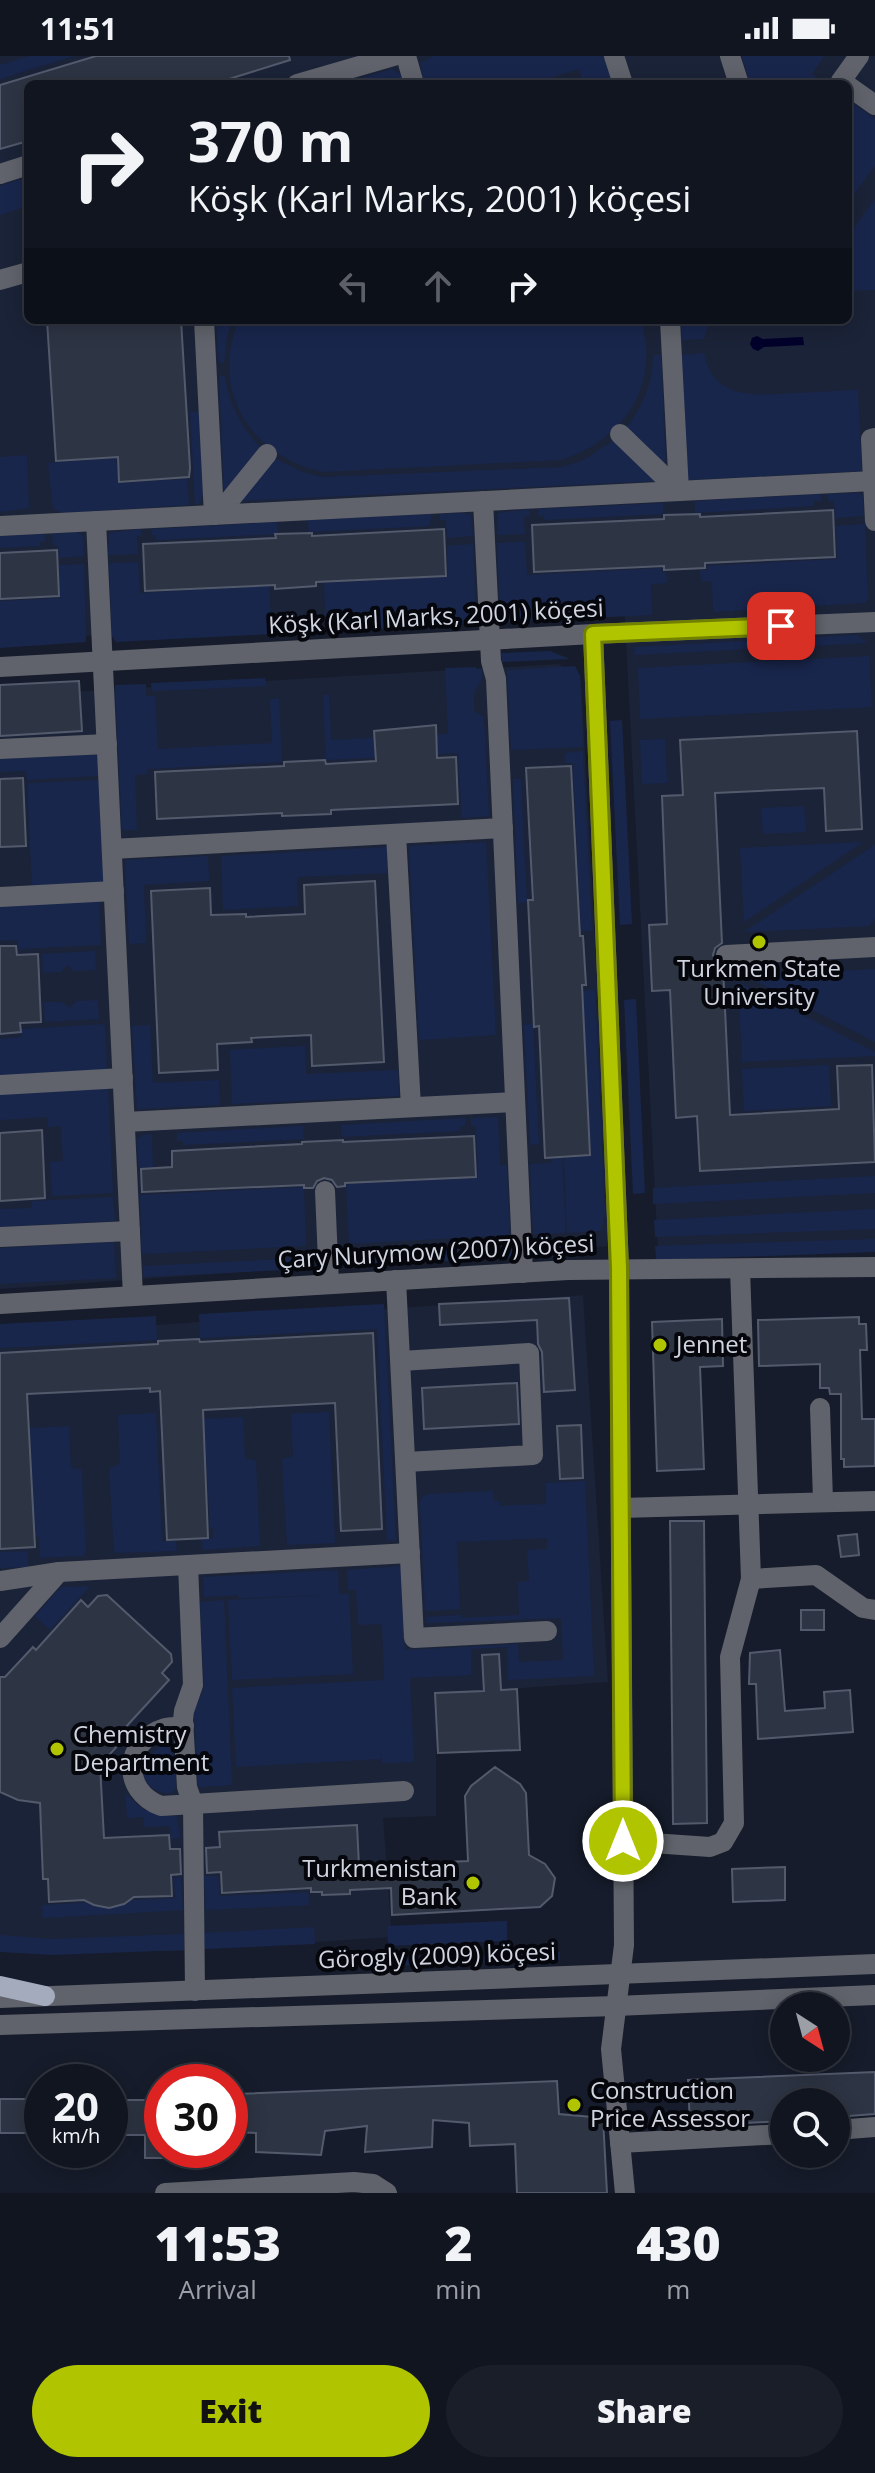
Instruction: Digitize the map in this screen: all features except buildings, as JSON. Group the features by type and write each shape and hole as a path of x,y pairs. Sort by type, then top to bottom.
{"main road":[{"path":"0,1986 45,1996"}],"street":[{"path":"311,80 394,56"},
{"path":"406,56 413,80"},
{"path":"614,56 622,80"},
{"path":"730,56 738,80"},
{"path":"842,80 859,56"},
{"path":"852,89 875,105"},
{"path":"0,174 24,166"},
{"path":"0,280 24,273"},
{"path":"204,324 214,515"},
{"path":"670,324 679,491"},
{"path":"620,434 679,491"},
{"path":"875,438 871,439 875,521"},
{"path":"214,515 267,454"},
{"path":"0,526 873,481"},
{"path":"483,501 491,661 496,679 523,1273"},
{"path":"96,521 133,1296"},
{"name":"Köşk (Karl Marks, 2001) köçesi","path":"0,667 593,634 875,622"},
{"path":"593,634 619,1268 624,1945 611,2049 625,2193"},
{"path":"0,749 107,744"},
{"path":"112,849 503,828"},
{"path":"396,834 411,1107"},
{"path":"0,897 114,891"},
{"path":"726,955 875,947"},
{"path":"0,1085 123,1078"},
{"path":"125,1122 515,1102"},
{"path":"325,1191 329,1284"},
{"path":"0,1237 130,1231"},
{"name":"Çary Nurymow (2007) köçesi","path":"0,1304 619,1268 875,1267"},
{"path":"623,1841 710,1847 723,1842 731,1833 734,1823 730,1657 751,1579 740,1269"},
{"path":"396,1280 414,1638 547,1631"},
{"path":"401,1361 529,1353 533,1455 406,1462"},
{"path":"820,1408 823,1501"},
{"path":"621,1508 875,1501"},
{"path":"0,1581 59,1572 410,1553"},
{"path":"188,1565 193,1685 184,1711 184,1726 187,1787 193,1804 195,1991"},
{"path":"0,1638 59,1572"},
{"path":"751,1579 816,1575 863,1608 875,1610"},
{"path":"184,1726 165,1728 140,1744 133,1755 132,1770 136,1784 148,1801 161,1806 404,1791"},
{"name":"Görogly (2009) köçesi","path":"0,1998 875,1964"},
{"path":"0,2025 875,1995"},
{"path":"850,2129 875,2127"},
{"path":"620,2143 770,2135"},
{"path":"165,2193 354,2182 373,2184 387,2193"}],"shaded area":[{"name":"Turkmen State University","path":"0,56 875,56 875,1244 658,1251 624,603 0,641"},
{"path":"30,56 74,56 0,79 0,65"},
{"path":"434,56 605,56 612,80 583,80 579,69 544,80 423,80 420,63"},
{"path":"742,56 824,56 812,74 820,80 749,80"},
{"path":"392,69 402,80 355,80"},
{"path":"852,103 875,119 875,165 852,197"},
{"path":"24,178 24,207 0,215 0,186"},
{"path":"875,199 875,290 852,291 852,231"},
{"path":"216,324 232,324 224,363 219,363"},
{"path":"238,324 642,324 646,367 632,407 619,424 583,451 561,460 323,472 297,464 275,451 257,436 243,417 233,395 229,371 231,346"},
{"path":"681,324 709,324 704,339 682,340"},
{"path":"757,336 763,339 803,337 804,345 764,347 758,351 750,344 752,338"},
{"path":"704,353 709,369 717,380 727,388 740,392 767,394 858,390 862,471 688,480 682,355"},
{"path":"653,355 661,355 666,470 625,430 645,395"},
{"path":"219,376 225,376 237,415 261,448 224,492"},
{"path":"190,412 200,412 204,493 199,504 195,504"},
{"path":"614,440 657,481 237,501 273,457 302,472 323,477 563,467 584,460"},
{"path":"27,455 29,508 0,512 0,457"},
{"path":"116,458 119,483 187,479 189,505 63,513 53,509 48,463"},
{"path":"860,493 864,516 835,518 834,501 828,501 827,494"},
{"path":"821,494 822,501 814,501 814,506 695,513 695,501"},
{"path":"663,503 663,514 544,520 543,515 538,516 538,509"},
{"path":"529,509 530,516 524,517 525,534 497,535 498,513"},
{"path":"464,513 471,516 473,536 447,538 446,520 440,520 440,514"},
{"path":"432,514 429,526 309,532 308,520"},
{"path":"277,522 278,534 156,540 156,535 152,535 152,529"},
{"path":"865,524 868,599 865,603 713,612 712,581 701,581 700,570 707,570 707,566 837,559 836,526"},
{"path":"141,529 142,535 137,536 138,554 108,555 109,533"},
{"path":"77,532 83,536 84,556 59,558 52,534"},
{"path":"45,534 45,542 40,542 40,546 0,548 0,536"},
{"path":"525,542 527,575 661,568 661,572 666,572 667,583 651,584 652,615 505,622 500,614 497,543"},
{"path":"473,544 476,617 472,623 326,632 324,583 448,577 447,546"},
{"path":"138,562 140,593 269,586 272,634 116,642 112,636 109,563"},
{"path":"84,564 86,642 0,648 0,601 60,598 59,565"},
{"path":"857,635 868,643 635,655 634,647"},
{"path":"550,651 570,659 502,662 501,653"},
{"path":"869,656 872,707 640,719 638,668"},
{"path":"559,664 581,680 611,1246 0,1289 0,696"},
{"path":"575,666 580,676 583,747 511,750 507,670"},
{"path":"445,668 482,669 482,679 474,692 474,711 484,717 489,816 462,818 458,753 326,760 323,695 329,695 331,740 448,734"},
{"path":"265,678 266,686 152,691 151,683"},
{"path":"146,684 146,696 155,696 158,749 272,743 270,699 279,699 282,762 148,769 147,774 135,775 137,830 122,830 115,685"},
{"path":"622,720 632,924 620,925 610,721"},
{"path":"665,739 667,783 642,784 640,740"},
{"path":"583,751 592,931 581,931 573,763 565,763 565,753"},
{"path":"98,754 99,776 27,780 26,771 0,772 0,759"},
{"path":"513,779 521,779 527,902 518,903"},
{"path":"99,780 104,883 32,887 27,783"},
{"path":"804,806 806,832 763,834 761,808"},
{"path":"486,842 496,1035 419,1040 409,846"},
{"path":"863,842 744,922 740,848"},
{"path":"875,845 875,919 869,926 744,932"},
{"path":"387,847 388,873 297,877 298,906 223,910 221,856"},
{"path":"208,856 209,881 144,885 146,943 129,944 125,860"},
{"path":"99,901 101,945 18,949 18,940 0,941 0,906"},
{"path":"95,951 96,970 75,971 67,965 61,972 43,973 42,954"},
{"path":"875,969 875,1042 746,976"},
{"path":"738,982 875,1052 875,1056 742,1062"},
{"path":"595,990 605,1212 601,1231 567,1233 564,1158 591,1156 583,991"},
{"path":"636,999 645,1193 633,1194 624,1000"},
{"path":"98,1000 99,1019 45,1022 44,1002 62,1002 70,1008 77,1001"},
{"path":"105,1024 107,1071 0,1076 0,1039 22,1037 22,1029"},
{"path":"533,1024 539,1144 530,1145 524,1025"},
{"path":"150,1025 153,1083 219,1080 220,1105 137,1109 132,1026"},
{"path":"305,1046 306,1074 398,1070 399,1096 232,1104 230,1050"},
{"path":"829,1065 831,1106 744,1111 742,1069"},
{"path":"108,1088 113,1193 52,1196 50,1162 63,1161 61,1126 48,1127 47,1117 0,1120 0,1093"},
{"path":"498,1117 500,1165 507,1165 510,1235 349,1244 346,1184 478,1178 476,1126 471,1126 471,1118"},
{"path":"465,1118 465,1126 460,1127 460,1131 341,1137 341,1125"},
{"path":"303,1126 304,1139 183,1145 183,1141 177,1141 177,1133"},
{"path":"152,1134 153,1167 139,1168 137,1140 143,1135"},
{"path":"552,1158 562,1158 566,1233 533,1234 530,1164 551,1163"},
{"path":"875,1176 875,1193 653,1204 653,1188"},
{"path":"304,1187 306,1246 142,1254 140,1195"},
{"path":"113,1197 115,1221 0,1227 0,1209 32,1208 32,1201"},
{"path":"875,1209 875,1229 655,1237 654,1220"},
{"path":"875,1239 875,1252 656,1260 655,1246"},
{"path":"114,1242 116,1278 0,1284 0,1248"},
{"path":"566,1243 567,1256 530,1258 530,1245"},
{"path":"511,1247 512,1258 350,1266 349,1255"},
{"path":"307,1258 307,1269 143,1277 143,1266"},
{"path":"583,1295 608,1682 436,1694 436,1816 383,1818 392,1937 177,1951 0,1946 0,1336"},
{"path":"384,1304 396,1540 387,1541 377,1329 200,1338 199,1314"},
{"path":"156,1316 157,1340 0,1348 0,1324"},
{"path":"329,1412 335,1543 287,1545 282,1461 293,1456 291,1414"},
{"path":"156,1413 162,1541 176,1541 177,1551 114,1553 109,1468 120,1464 118,1415"},
{"path":"243,1417 245,1459 256,1462 260,1546 203,1550 202,1539 213,1538 204,1419"},
{"path":"69,1426 71,1468 81,1469 82,1472 86,1552 83,1556 40,1558 39,1537 35,1537 30,1428"},
{"path":"585,1481 594,1676 508,1680 507,1647 471,1649 471,1675 410,1678 414,1762 382,1763 381,1753 381,1759 236,1767 232,1688 384,1680 382,1624 358,1625 356,1590 348,1590 347,1570 401,1566 405,1650 518,1644 519,1662 563,1660 561,1618 427,1623 426,1617 519,1615 518,1582 529,1581 527,1550 547,1549 547,1538 457,1542 460,1609 425,1611 420,1503 422,1497 428,1494 493,1491 494,1501 499,1501 499,1506 546,1504 546,1483"},
{"path":"28,1551 28,1567 0,1568 0,1552"},
{"path":"338,1570 339,1594 349,1594 353,1674 232,1680 228,1600 324,1595 204,1597 203,1577"},
{"path":"90,1586 50,1630 35,1616 61,1587"},
{"path":"224,1600 232,1785 198,1787 194,1712 204,1688 200,1602"},
{"path":"163,1745 172,1752 175,1763 176,1788 171,1793 160,1792 150,1786 143,1770 145,1761"},
{"path":"125,1793 142,1809 177,1817 180,1838 171,1839 170,1826 144,1827 144,1817 127,1818"},
{"path":"204,1876 218,1876 220,1896 308,1892 309,1905 206,1910"},
{"path":"181,1877 183,1910 43,1918 42,1905 175,1898 174,1878"},
{"path":"507,1921 507,1941 388,1946 387,1926"},
{"path":"314,1927 315,1944 205,1949 204,1933"},
{"path":"184,1934 184,1950 52,1955 0,1952 0,1935 52,1939"},
{"path":"560,1952 560,1960 388,1966 380,1958"}],"place":[{"name":"Turkmen State University","path":"759,942"},
{"name":"Jennet","path":"660,1345"},
{"name":"Chemistry Department","path":"57,1749"},
{"name":"Turkmenistan Bank","path":"473,1883"},
{"name":"Construction Price Assessor","path":"574,2105"}],"route":[{"path":"623,1841 619,1268 593,634 781,626"}]}
